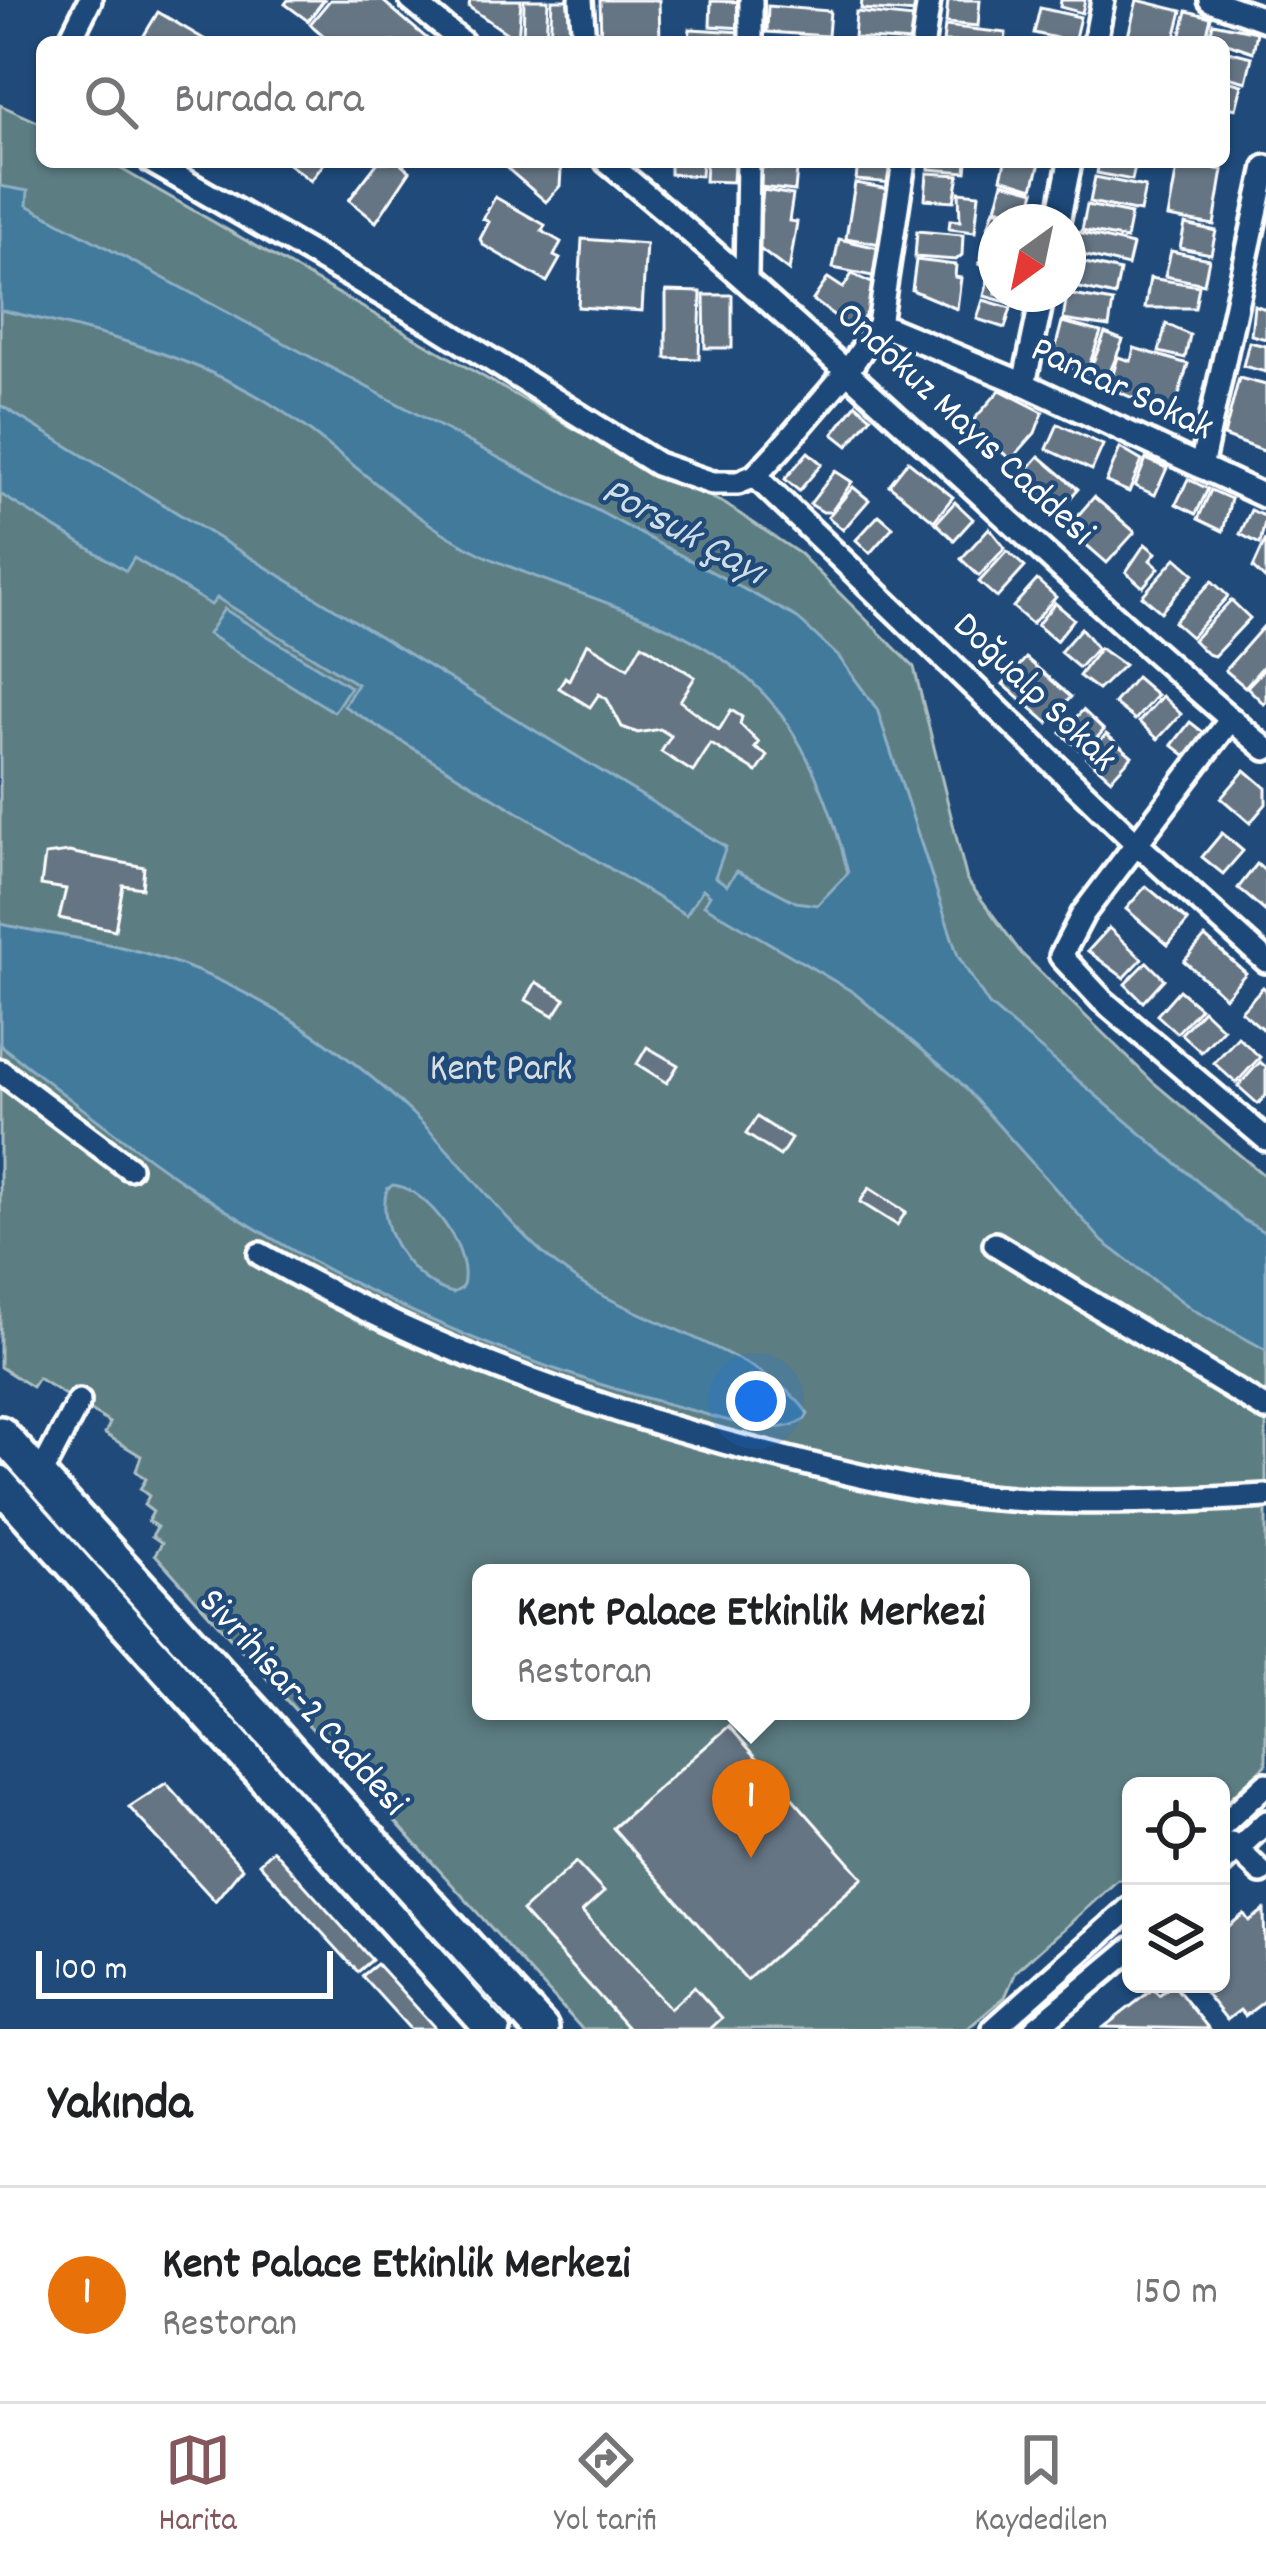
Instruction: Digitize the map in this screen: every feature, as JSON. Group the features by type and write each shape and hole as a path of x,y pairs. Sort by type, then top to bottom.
{"main road":[{"path":"12,1472 493,2029"},
{"name":"Sivrihisar-2 Caddesi","path":"12,1472 541,2029"}],"street":[{"path":"72,36 90,0"},
{"path":"410,0 454,36"},
{"path":"581,0 584,36"},
{"path":"751,36 752,0"},
{"path":"923,36 929,0"},
{"path":"1096,36 1103,0"},
{"path":"1210,0 1266,20"},
{"path":"1201,467 1266,167"},
{"path":"162,168 437,326 656,464 712,483 738,483 755,476 849,370 879,324 903,168"},
{"name":"Ondokuz Mayıs Caddesi","path":"614,168 746,276 1266,749"},
{"path":"746,276 748,168"},
{"path":"1062,204 1069,168"},
{"path":"1024,384 1039,312"},
{"name":"Pancar Sokak","path":"879,324 1024,384 1266,497"},
{"name":"Doğualp Sokak","path":"755,476 1138,845 1266,961"},
{"path":"1231,719 1083,914 1061,956 1102,1000 1266,1138"},
{"path":"0,1071 129,1168"},
{"path":"994,1244 1266,1409"},
{"path":"260,1254 443,1347 534,1383 683,1430 902,1485 1057,1498 1266,1496"},
{"path":"12,1472 79,1401"},
{"path":"1230,1818 1266,1784"},
{"path":"1230,1858 1264,1829 1240,1807"},
{"path":"1230,1862 1263,1873"},
{"path":"994,2029 1122,1915"},
{"path":"1035,2029 1122,1956"}],"green space":[{"name":"Kent Park","path":"0,105 36,121 36,168 119,168 660,478 664,475 725,504 800,554 914,667 967,880 1021,953 1154,1083 1266,1177 1266,1765 1230,1798 1230,1777 1122,1777 1122,1880 1016,1972 1005,1997 967,2029 582,2029 155,1554 162,1543 152,1536 157,1527 148,1521 153,1512 144,1505 149,1496 140,1489 146,1479 136,1471 141,1456 105,1434 110,1423 38,1378 32,1387 0,1367"}],"water":[{"path":"0,186 28,191 27,205 796,617 839,657 877,709 958,956 989,1005 1242,1219 1266,1233 1266,1350 1192,1309 1103,1242 957,1079 853,992 704,905 710,895 703,889 686,915 344,706 357,684 217,598 211,605 134,558 126,571 0,494 0,405 726,847 715,877 727,885 737,871 796,902 817,905 848,873 825,798 789,726 757,687 727,662 660,624 516,569 452,538 293,419 236,384 137,345 0,310"},
{"path":"224,609 350,687 334,712 208,634"},
{"path":"0,924 166,959 246,993 321,1039 390,1093 564,1271 613,1301 739,1360 791,1395 808,1414 779,1428 733,1422 557,1370 427,1318 241,1220 136,1149 0,1045","holes":["393,1185 407,1189 434,1210 455,1241 464,1274 462,1288 453,1293 411,1267 392,1237 385,1205 387,1189"]}],"building":[{"path":"288,0 324,0 308,21 285,4"},
{"path":"330,0 382,0 424,36 324,36 310,24"},
{"path":"470,0 521,0 518,36 511,36 469,7"},
{"path":"524,0 548,0 546,36 523,36"},
{"path":"552,0 576,0 574,36 550,36"},
{"path":"600,0 659,0 660,36 601,36"},
{"path":"862,0 917,0 916,13 861,9"},
{"path":"948,0 980,0 978,26 946,23"},
{"path":"1061,0 1085,0 1082,13 1060,7"},
{"path":"1137,0 1182,11 1176,36 1128,36"},
{"path":"711,1 744,2 743,28 710,26"},
{"path":"768,6 830,11 828,36 767,32"},
{"path":"1040,8 1080,17 1075,36 1034,33"},
{"path":"1187,11 1211,17 1206,36 1181,36"},
{"path":"158,12 199,36 144,36"},
{"path":"856,12 914,18 912,36 854,36"},
{"path":"1213,23 1257,32 1253,52 1230,44 1230,36 1210,36"},
{"path":"945,26 1006,33 1006,36 944,36"},
{"path":"690,29 742,32 742,36 689,36"},
{"path":"1230,52 1252,57 1246,82 1230,78"},
{"path":"1230,82 1242,85 1236,109 1230,108"},
{"path":"294,168 321,168 311,181"},
{"path":"373,168 410,171 376,222 349,200"},
{"path":"507,168 561,170 560,186 546,202"},
{"path":"670,168 702,168 701,176 670,174"},
{"path":"706,168 734,168 733,182 705,181"},
{"path":"762,168 797,170 795,191 760,187"},
{"path":"857,168 893,168 892,183 856,180"},
{"path":"929,168 966,168 966,172"},
{"path":"1004,168 1039,168 1033,188 1001,178"},
{"path":"1098,168 1135,168 1132,180 1097,173"},
{"path":"1177,168 1223,170 1214,225 1168,217"},
{"path":"927,173 959,175 954,201 925,199"},
{"path":"1095,177 1145,187 1140,212 1090,202"},
{"path":"1003,182 1035,191 1032,204 997,204"},
{"path":"855,183 889,189 880,244 846,238"},
{"path":"763,190 793,195 789,221 797,222 789,271 757,247"},
{"path":"959,192 979,194 975,232 949,229 950,220 960,221"},
{"path":"495,197 545,225 542,231 561,242 554,256 560,259 547,282 483,245 480,239 489,222 483,219"},
{"path":"1087,205 1131,214 1126,239 1086,231"},
{"path":"1185,224 1216,231 1211,254 1180,248"},
{"path":"917,231 963,235 962,255 956,260 915,257"},
{"path":"1086,234 1133,245 1128,266 1086,256"},
{"path":"582,239 646,244 642,311 578,307"},
{"path":"839,239 883,249 877,277 833,268"},
{"path":"1171,251 1209,259 1204,284 1165,276"},
{"path":"916,260 956,265 955,277 961,278 957,309 912,290"},
{"path":"1086,263 1120,271 1115,296 1086,289"},
{"path":"852,274 878,286 879,294 855,331 813,300 828,278 843,288"},
{"path":"1150,278 1199,286 1195,308 1145,308"},
{"path":"666,291 701,292 699,359 666,358"},
{"path":"704,295 732,295 732,348 705,348"},
{"path":"1086,297 1113,302 1109,327 1063,320 1064,312 1086,312"},
{"path":"1254,305 1266,309 1266,339 1251,335"},
{"path":"979,312 1010,312 1005,328 977,319"},
{"path":"1062,322 1101,332 1086,374 1052,361"},
{"path":"1166,324 1190,335 1185,358 1159,352"},
{"path":"1105,333 1123,340 1105,384 1087,377"},
{"path":"1249,342 1266,346 1266,372 1243,366"},
{"path":"1134,348 1188,364 1173,415 1109,388 1118,357 1131,361"},
{"path":"1239,378 1266,385 1266,452 1224,436"},
{"path":"1000,390 1043,412 1035,433 1011,460 970,424"},
{"path":"856,404 871,417 848,446 833,434"},
{"path":"1058,424 1103,445 1092,470 1047,449"},
{"path":"1120,448 1142,461 1129,492 1106,482"},
{"path":"808,452 822,464 799,491 785,479"},
{"path":"1039,456 1078,489 1056,515 1017,481"},
{"path":"1146,459 1167,468 1155,495 1135,486"},
{"path":"908,461 953,497 934,521 889,485"},
{"path":"835,471 852,482 831,512 823,512 810,504"},
{"path":"1188,479 1208,489 1196,514 1176,504"},
{"path":"853,487 869,500 843,530 828,517"},
{"path":"1211,490 1231,499 1223,531 1198,519"},
{"path":"1094,497 1135,532 1107,563 1067,528"},
{"path":"955,502 973,519 954,540 936,523"},
{"path":"1251,510 1266,517 1260,544 1240,534"},
{"path":"879,515 893,527 870,553 856,540"},
{"path":"989,528 1005,548 979,576 961,559"},
{"path":"1266,539 1266,580 1253,568"},
{"path":"1145,544 1156,553 1150,560 1159,568 1143,587 1126,572"},
{"path":"1007,551 1025,567 997,598 979,582"},
{"path":"1176,558 1194,574 1161,612 1142,596"},
{"path":"1037,580 1056,597 1032,624 1013,607"},
{"path":"1212,581 1228,596 1191,637 1174,622"},
{"path":"1231,600 1250,618 1214,656 1207,654 1193,640"},
{"path":"1055,603 1074,619 1056,641 1037,625"},
{"path":"1263,627 1266,663 1245,687 1225,670"},
{"path":"1081,628 1097,648 1079,668 1060,652"},
{"path":"587,643 628,668 642,644 695,677 680,701 719,730 731,710 742,717 740,724 759,743 755,748 768,756 757,772 711,744 693,772 661,752 671,736 660,729 638,733 622,727 607,699 599,694 590,707 559,688 565,677 569,680"},
{"path":"1100,648 1124,665 1098,690 1079,676"},
{"path":"1026,658 1071,697 1048,723 1003,684"},
{"path":"1266,667 1266,702 1264,704 1247,687"},
{"path":"1136,677 1157,695 1135,720 1114,703"},
{"path":"1162,696 1181,714 1158,739 1139,722"},
{"path":"1083,710 1104,730 1083,753 1061,733"},
{"path":"1190,722 1208,736 1194,762 1172,745"},
{"path":"1106,734 1132,756 1111,779 1086,757"},
{"path":"1245,770 1266,788 1266,804 1250,823 1221,798"},
{"path":"1222,833 1243,851 1223,874 1202,857"},
{"path":"69,852 144,867 142,888 123,885 115,930 59,918 66,889 41,885 45,855"},
{"path":"1257,864 1266,872 1266,912 1238,888"},
{"path":"1146,886 1188,921 1168,945 1126,909"},
{"path":"1109,928 1142,959 1124,978 1088,951"},
{"path":"1205,937 1246,973 1225,997 1184,961"},
{"path":"1147,962 1164,979 1143,1002 1125,984"},
{"path":"536,982 565,999 554,1016 526,1000"},
{"path":"1263,987 1266,990 1266,1032 1241,1011"},
{"path":"1179,990 1200,1008 1177,1033 1157,1015"},
{"path":"1203,1010 1223,1029 1201,1052 1181,1034"},
{"path":"1238,1037 1260,1057 1236,1083 1214,1063"},
{"path":"647,1047 678,1065 667,1083 637,1064"},
{"path":"1260,1062 1266,1067 1266,1095 1258,1104 1238,1086"},
{"path":"757,1117 791,1139 780,1156 746,1134"},
{"path":"869,1188 906,1212 897,1225 860,1202"},
{"path":"729,1726 863,1878 747,1980 613,1828"},
{"path":"166,1783 242,1868 215,1901 129,1807"},
{"path":"273,1850 372,1960 358,1972 259,1863"},
{"path":"576,1862 604,1892 582,1912 670,2009 694,1987 722,2018 710,2029 629,2029 522,1911"},
{"path":"1264,1910 1266,2000 1245,2016 1240,2010 1227,2020 1205,1993 1230,1993 1230,1925 1244,1914 1249,1921"},
{"path":"377,1964 436,2029 410,2029 362,1976"},
{"path":"1148,1993 1180,1993 1209,2029 1104,2027"}],"tram line":[{"path":"0,1458 513,2029"}],"place":[{"name":"Kent Palace Etkinlik Merkezi","path":"751,1858"}],"water label":[{"name":"Porsuk Çayı","path":"682,534"}]}
